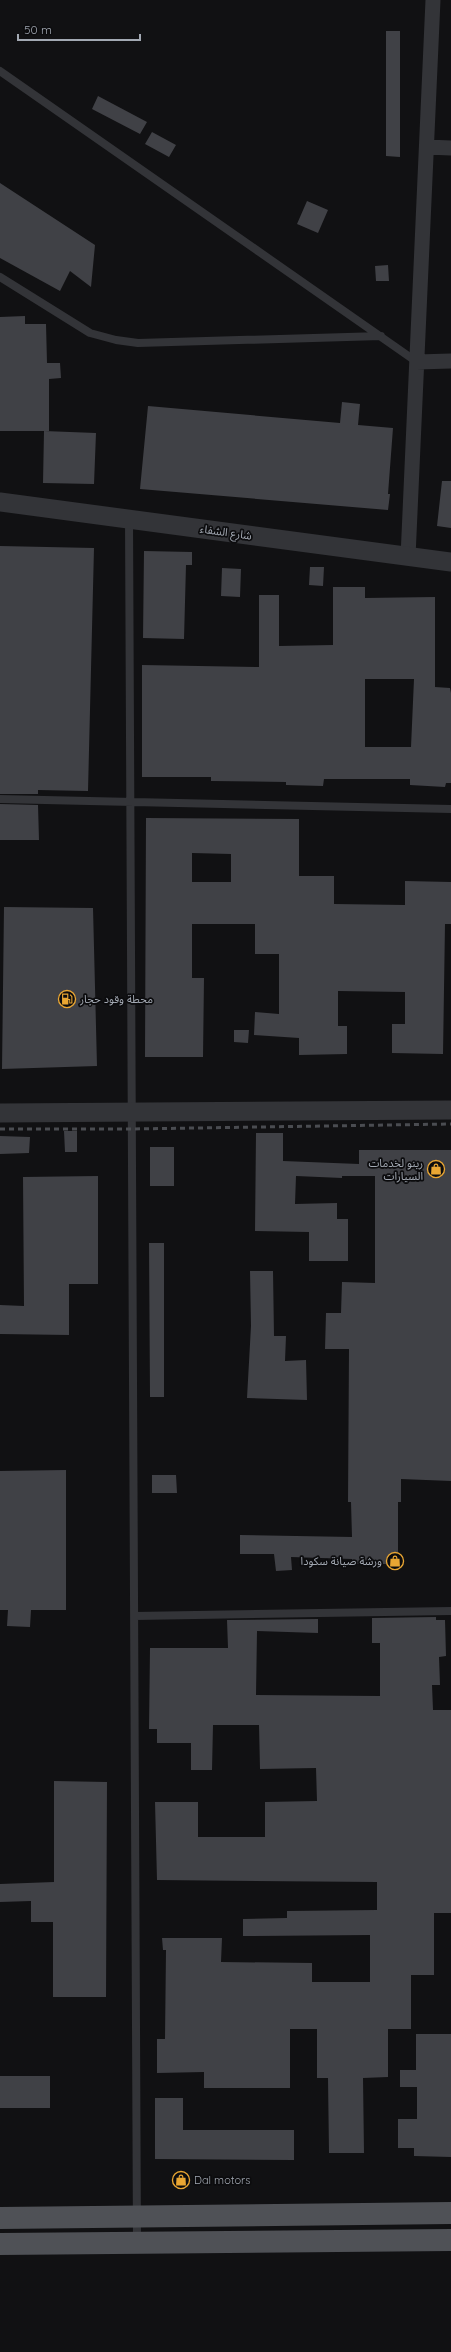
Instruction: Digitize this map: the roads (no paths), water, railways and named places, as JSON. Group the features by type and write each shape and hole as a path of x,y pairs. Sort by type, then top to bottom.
{"main road":[{"path":"0,2218 138,2218 451,2213"},
{"path":"0,2244 451,2240"}],"street":[{"path":"408,557 433,0"},
{"path":"427,147 451,148"},
{"path":"417,362 451,361"},
{"name":"شارع الشفاء","path":"0,502 451,562"},
{"path":"0,1113 451,1110"}],"lane":[{"path":"0,71 417,362"},
{"path":"0,277 90,333 116,340 138,343 381,336"},
{"path":"129,518 137,2243"},
{"path":"0,799 451,809"},
{"path":"135,1616 451,1611"}],"railway":[{"path":"0,1129 131,1129 451,1124"}],"place":[{"name":"محطة وقود حجار","path":"67,999"},
{"name":"رينو لخدمات السيارات","path":"436,1169"},
{"name":"ورشة صيانة سكودا","path":"395,1561"},
{"name":"Dal motors","path":"181,2180"}]}
